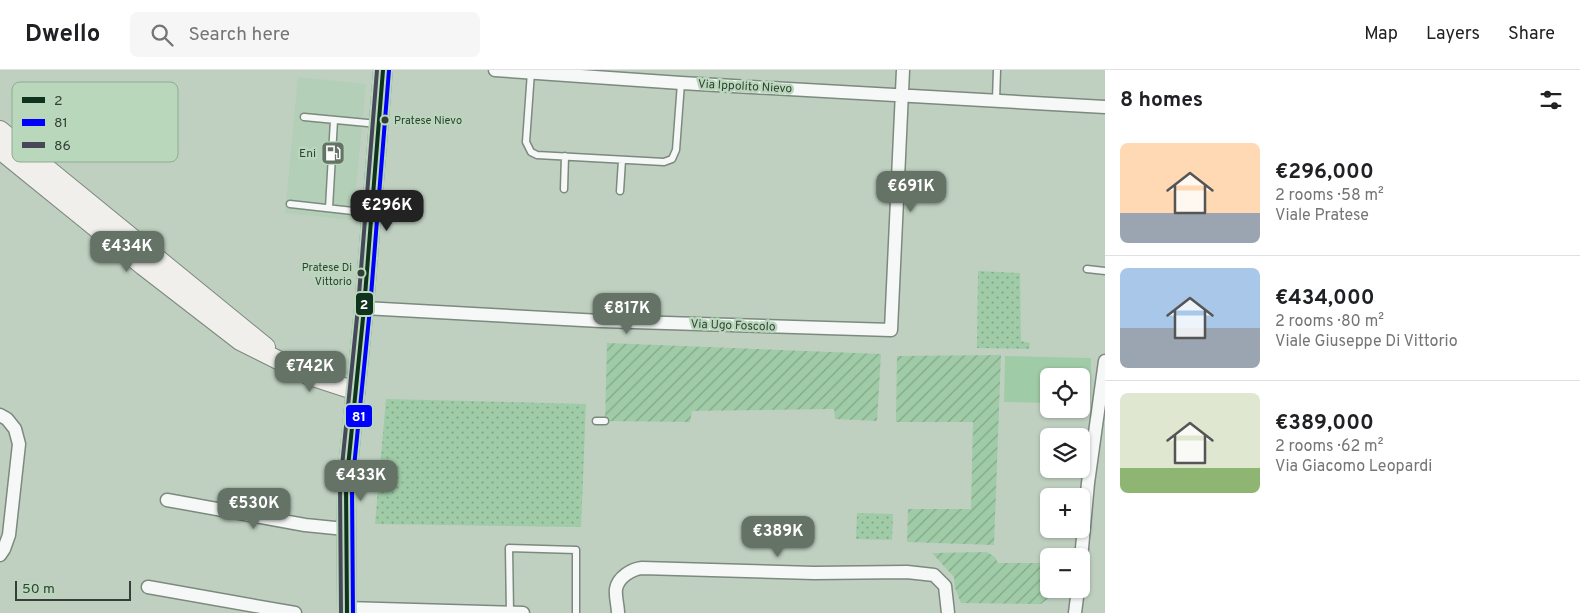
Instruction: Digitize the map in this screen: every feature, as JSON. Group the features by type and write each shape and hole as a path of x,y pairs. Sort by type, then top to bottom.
{"main road":[{"path":"347,611 346,487 364,308 383,70"},
{"path":"0,130 12,140"},
{"path":"0,150 12,160"},
{"path":"15,162 240,341 310,376 356,391"},
{"path":"39,162 260,342 278,360"}],"street":[{"name":"Via Ippolito Nievo","path":"495,70 680,83 902,94 1105,107"},
{"path":"902,94 903,70"},
{"name":"Via Ugo Foscolo","path":"364,308 601,321 892,330 902,94"},
{"path":"1082,548 1088,483 1105,361"},
{"path":"0,415 7,419 15,429 19,444 9,535 0,555"},
{"path":"167,500 305,525 345,530"},
{"path":"618,613 616,588 632,569 642,568 814,573 907,572 934,575 945,586 948,613"},
{"path":"148,587 295,613"},
{"path":"1075,613 1077,598"},
{"path":"347,611 523,613"}],"lane":[{"path":"996,100 997,70"},
{"path":"531,72 526,138 528,148 531,152 537,154 664,162 672,159 676,150 680,83"},
{"path":"304,116 379,124"},
{"path":"329,208 334,120"},
{"path":"564,189 565,156"},
{"path":"620,191 622,160"},
{"path":"290,204 372,213"},
{"path":"1087,268 1105,271"},
{"path":"596,420 605,420"},
{"path":"510,613 509,548 576,550 576,613"}],"shaded area":[{"path":"298,77 366,84 353,220 285,213"},
{"path":"978,271 1020,273 1021,341 1030,343 1029,349 977,348"},
{"path":"607,343 881,354 877,421 835,419 834,409 692,411 690,422 605,421"},
{"path":"1001,355 994,545 907,542 908,509 971,509 973,422 896,422 897,356"},
{"path":"1005,356 1091,358 1090,404 1090,368 1040,368 1040,403 1004,402"},
{"path":"386,399 586,404 581,527 375,524"},
{"path":"857,513 893,514 892,540 856,539"},
{"path":"987,552 995,557 998,563 1040,563 1040,598 1049,598 1041,604 961,603 955,588 954,577 932,553"}],"transit line":[{"name":"86","path":"341,613 340,486 358,307 377,70"},
{"name":"2","path":"347,613 346,487 364,308 383,70"},
{"name":"81","path":"353,613 352,487 370,308 389,70"}],"place":[{"name":"Pratese Nievo","path":"385,120"},
{"name":"Eni","path":"333,153"},
{"name":"Pratese Di Vittorio","path":"361,273"}]}
